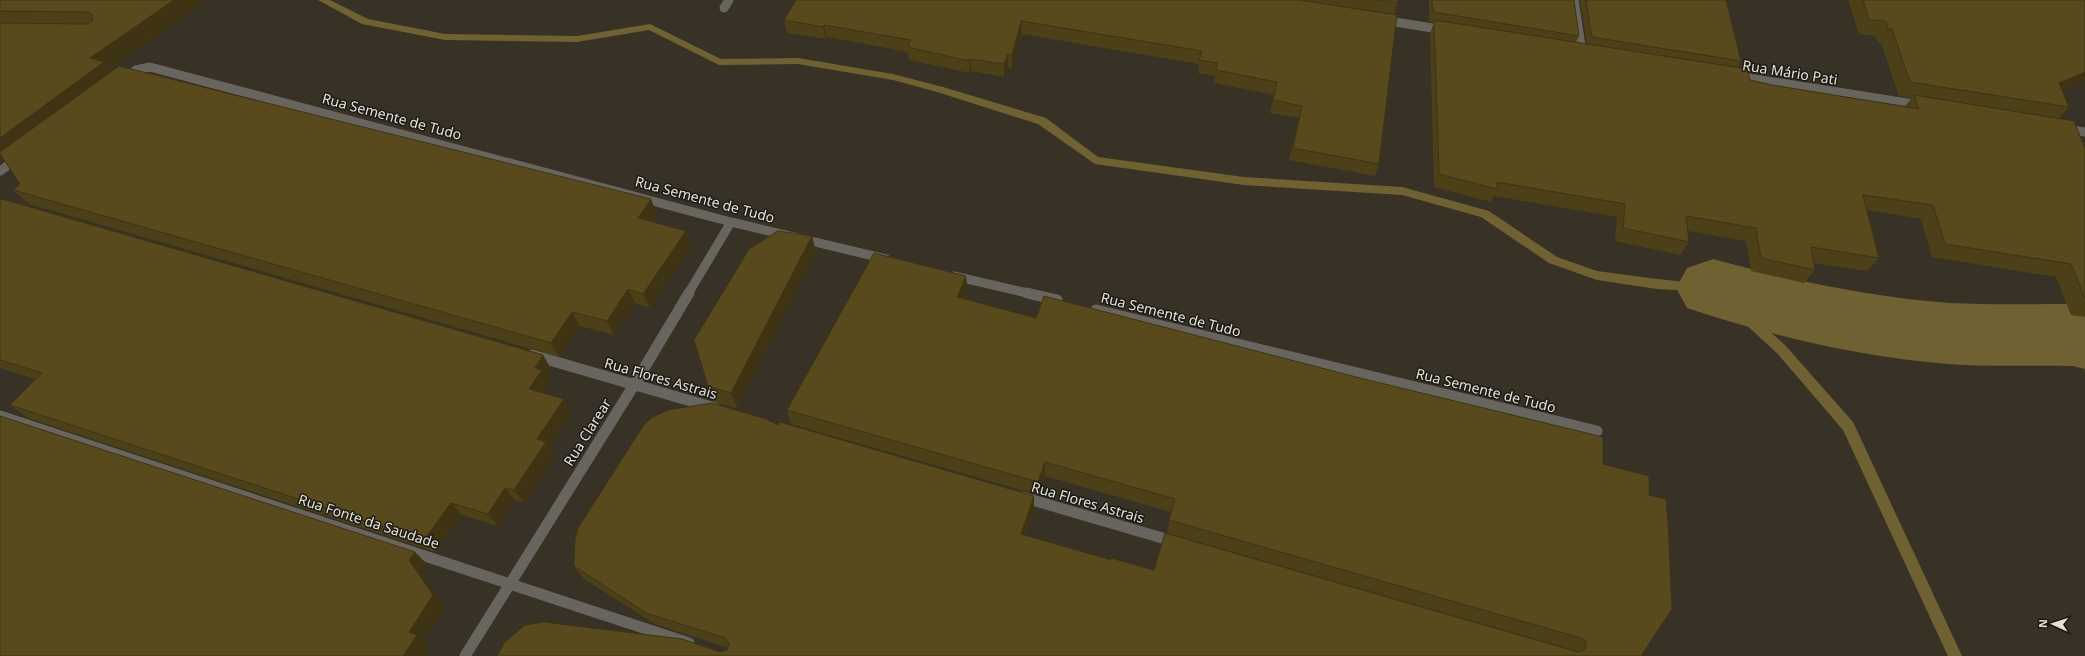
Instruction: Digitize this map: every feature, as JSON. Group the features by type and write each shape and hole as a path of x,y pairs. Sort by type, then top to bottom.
{"street":[{"path":"724,8 729,0"},
{"path":"1574,0 1582,52"},
{"path":"1371,19 1457,32"},
{"name":"Rua Semente de Tudo","path":"117,84 136,70 150,67 731,222 894,261"},
{"name":"Rua Mário Pati","path":"1724,74 1928,107"},
{"path":"2054,127 2085,132"},
{"path":"0,171 25,153"},
{"name":"Rua Clarear","path":"465,656 509,583 634,385 731,222"},
{"path":"948,274 1064,302"},
{"name":"Rua Semente de Tudo","path":"1087,308 1597,431"},
{"name":"Rua Flores Astrais","path":"519,352 726,411"},
{"name":"Rua Fonte da Saudade","path":"0,416 699,646"},
{"name":"Rua Flores Astrais","path":"1009,494 1185,545"}],"building":[{"path":"0,0 174,0 90,58 104,62 0,138 0,23 87,24 92,21 93,15 88,12 0,11"},
{"path":"796,0 1299,0 1397,15 1379,164 1293,148 1302,106 1273,100 1277,82 1216,70 1217,63 1199,60 1202,51 1021,21 1012,55 1008,54 1004,64 970,59 969,61 908,47 911,40 824,25 823,27 784,20"},
{"path":"1376,0 1398,0 1398,3"},
{"path":"1432,0 1574,0 1579,36 1433,12"},
{"path":"1586,0 1726,0 1741,61 1592,37"},
{"path":"1863,0 2085,0 2085,72 2059,83 2069,107 1910,82 1892,29 1888,29 1886,21 1869,20"},
{"path":"1434,20 1747,69 1750,80 1772,85 1919,109 1914,95 2074,121 2085,148 2085,298 2071,264 1945,244 1933,205 1863,195 1879,258 1811,247 1815,270 1761,258 1756,228 1686,216 1689,242 1623,228 1625,204 1497,182 1497,189 1439,174"},
{"path":"119,66 651,199 638,218 686,231 643,294 628,289 607,321 572,312 551,343 13,190 20,184 0,152"},
{"path":"2,199 543,355 535,368 542,370 529,389 564,399 537,439 546,442 514,490 505,488 488,514 451,503 424,540 10,405 42,373 0,360 0,200"},
{"path":"778,231 812,236 731,393 708,386 694,340 749,249"},
{"path":"874,253 966,276 957,297 1036,318 1044,296 1364,379 1603,437 1603,464 1649,476 1649,495 1666,499 1672,609 1641,656 497,656 505,642 525,625 544,622 682,639 720,652 727,650 729,644 725,638 646,613 574,566 575,539 578,528 643,426 651,418 668,410 712,403 766,419 778,425 780,422 1034,496 1021,534 1111,560 1111,558 1154,570 1165,533 1578,652 1584,650 1586,647 1585,640 1581,638 1169,520 1175,499 1045,462 1038,482 787,410"},
{"path":"0,416 415,552 409,560 433,595 409,632 417,635 403,656 0,656"}],"waterway":[{"path":"323,0 365,22 445,37 577,39 650,27 719,62 798,61 893,77 939,89 1042,121 1095,160 1244,181 1402,191 1485,214 1553,260 1597,275 1657,284 1713,288 1781,349 1848,426 1955,656"},
{"path":"1713,288 1801,310 1888,327 1963,334 2073,335 2085,338"}]}
